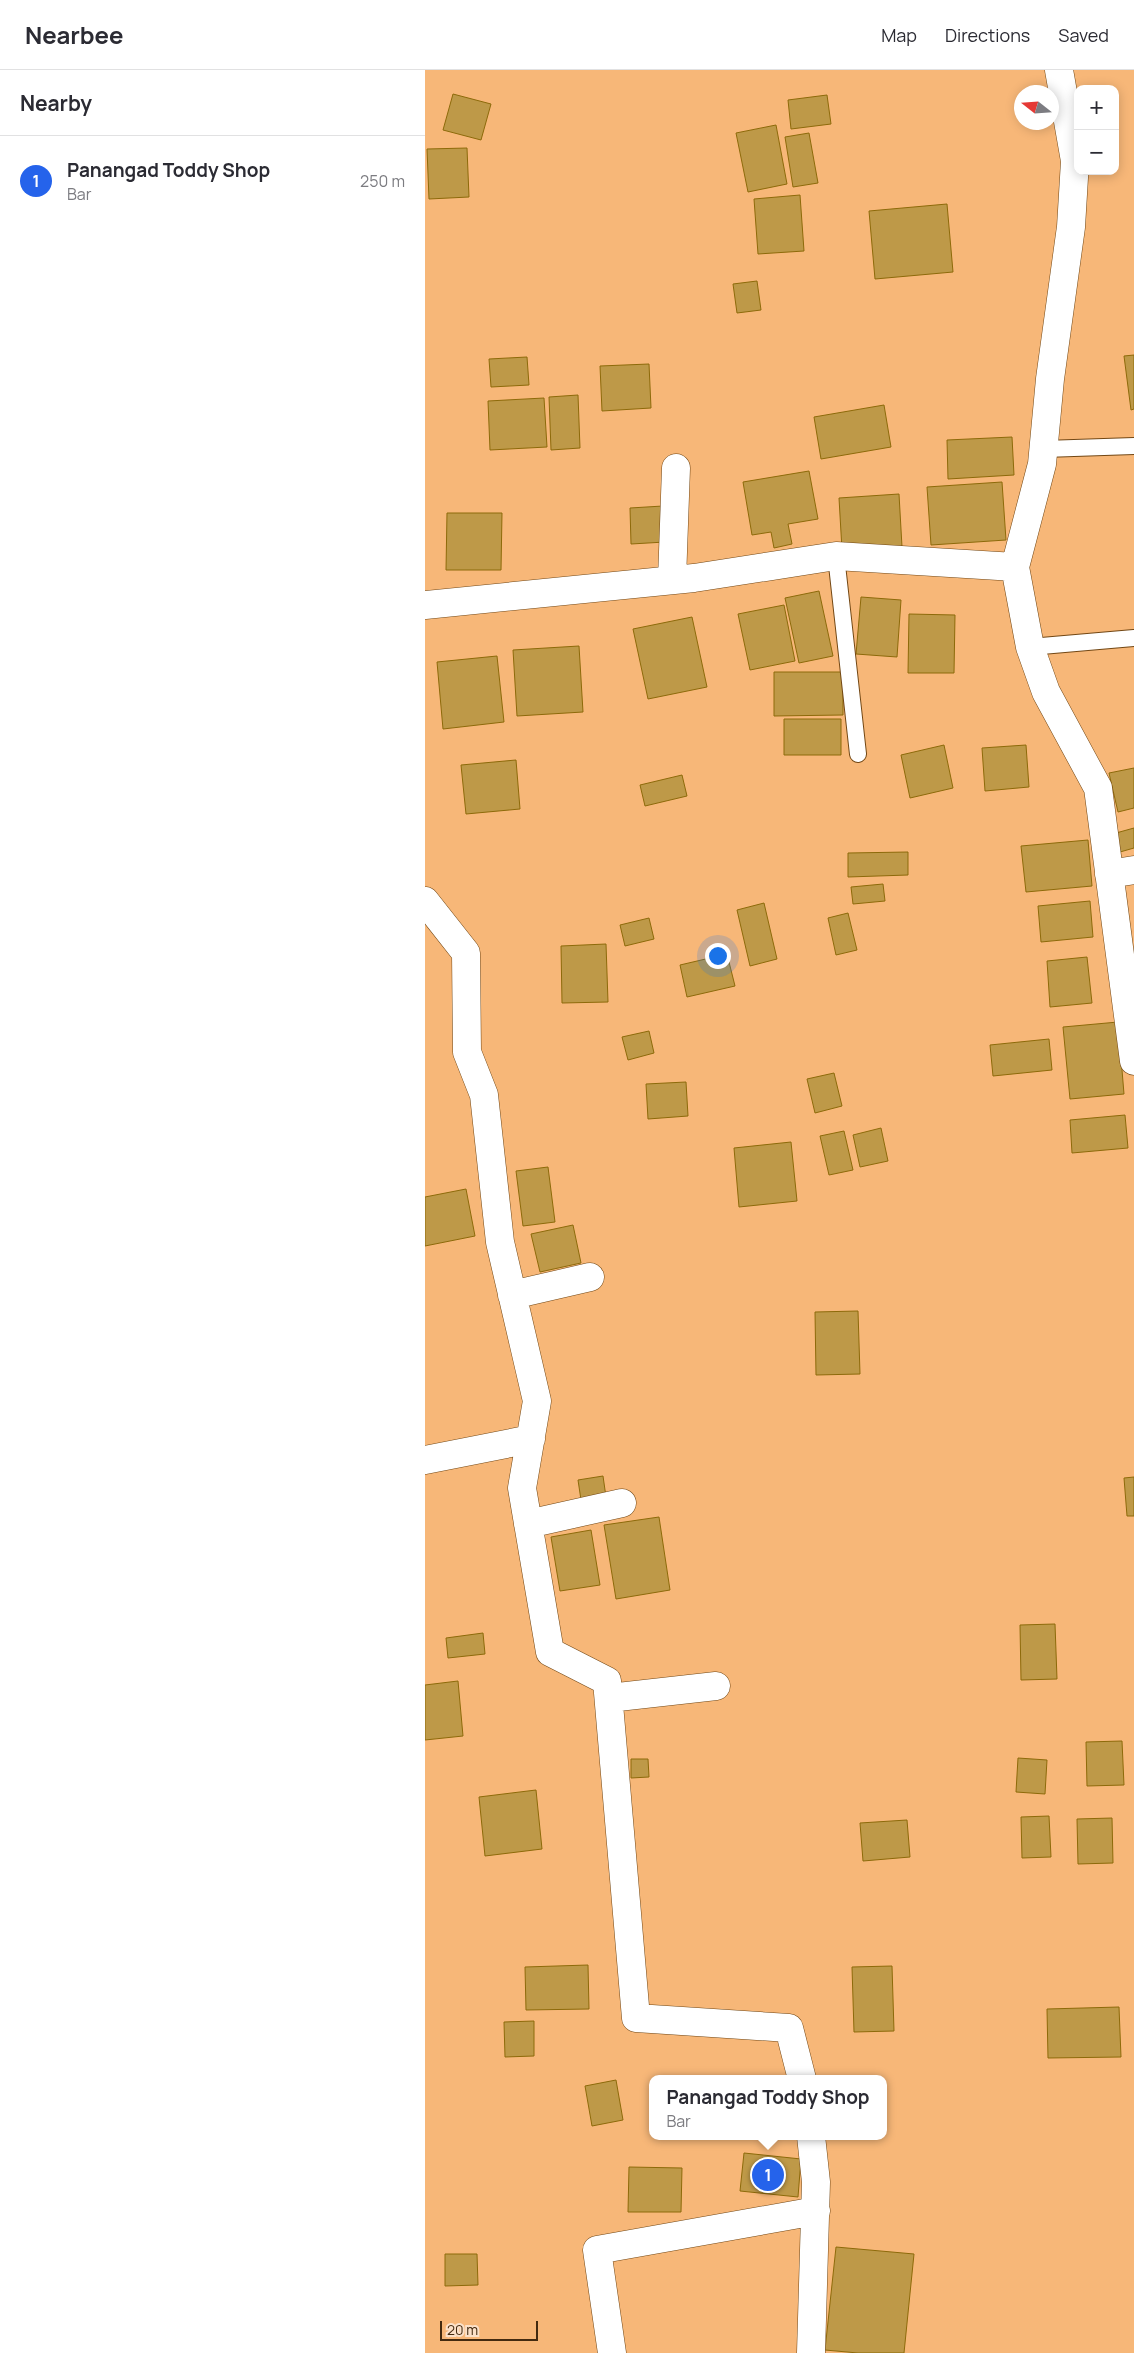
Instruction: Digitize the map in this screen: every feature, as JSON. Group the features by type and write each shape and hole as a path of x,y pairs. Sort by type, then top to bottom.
{"street":[{"path":"1059,70 1075,161 1071,227 1050,379 1042,464 1015,567 1029,647 1046,692 1098,788 1122,872 1134,1061"},
{"path":"672,580 676,468"},
{"path":"425,605 672,580 836,556 871,560 1015,567"},
{"path":"425,900 467,953 467,1052 484,1095 500,1242 537,1401 522,1488 550,1652 607,1681 636,2018 789,2028 801,2075"},
{"path":"512,1295 590,1277"},
{"path":"425,1460 531,1439"},
{"path":"528,1524 622,1503"},
{"path":"609,1698 716,1686"},
{"path":"811,2140 816,2182 811,2353"},
{"path":"612,2353 597,2250 815,2211"}],"lane":[{"path":"1044,450 1134,446"},
{"path":"836,556 858,754"},
{"path":"1029,647 1134,638"}],"building":[{"path":"453,94 491,104 481,140 443,130"},
{"path":"827,95 831,124 791,129 788,100"},
{"path":"776,125 787,184 748,192 736,133"},
{"path":"809,133 818,183 793,187 785,137"},
{"path":"467,148 469,197 429,199 427,149"},
{"path":"800,195 804,251 758,254 754,199"},
{"path":"947,204 953,272 875,279 869,211"},
{"path":"757,281 761,310 737,313 733,284"},
{"path":"1134,355 1134,409 1131,410 1124,356"},
{"path":"527,357 529,385 491,387 489,359"},
{"path":"649,364 651,408 602,411 600,366"},
{"path":"578,395 580,448 551,450 549,397"},
{"path":"544,398 547,447 490,450 488,401"},
{"path":"884,405 891,447 821,459 814,417"},
{"path":"1012,437 1014,475 948,479 947,440"},
{"path":"809,471 818,519 788,524 792,544 774,548 771,532 752,535 743,482"},
{"path":"1002,482 1006,540 931,545 927,487"},
{"path":"899,494 902,547 842,550 839,498"},
{"path":"663,506 665,542 631,544 630,508"},
{"path":"447,513 502,513 501,570 446,570"},
{"path":"819,591 833,656 799,663 785,598"},
{"path":"861,597 901,600 897,657 856,654"},
{"path":"784,605 795,661 750,670 738,614"},
{"path":"909,614 955,615 954,673 908,673"},
{"path":"692,617 707,687 648,699 633,629"},
{"path":"579,646 583,712 517,716 513,650"},
{"path":"497,656 504,722 443,729 437,662"},
{"path":"774,672 843,672 843,715 774,716"},
{"path":"784,719 841,719 841,755 784,755"},
{"path":"944,745 953,788 910,798 901,755"},
{"path":"1026,745 1029,787 985,791 982,748"},
{"path":"516,760 520,809 466,814 461,765"},
{"path":"1134,768 1134,808 1118,812 1109,773"},
{"path":"682,775 687,796 645,806 640,785"},
{"path":"1134,828 1134,848 1120,852 1116,833"},
{"path":"1088,840 1092,886 1026,892 1021,846"},
{"path":"908,852 908,875 848,877 848,853"},
{"path":"883,884 885,901 853,904 851,887"},
{"path":"1090,901 1093,937 1041,942 1038,906"},
{"path":"764,903 777,959 750,966 737,910"},
{"path":"848,913 857,950 836,955 828,918"},
{"path":"649,918 654,939 625,946 620,925"},
{"path":"606,944 608,1002 562,1003 561,946"},
{"path":"727,954 735,986 687,997 680,965"},
{"path":"1087,957 1092,1003 1050,1007 1047,961"},
{"path":"1118,1022 1124,1094 1070,1099 1063,1027"},
{"path":"649,1031 654,1053 628,1060 622,1037"},
{"path":"1049,1039 1052,1070 993,1076 990,1045"},
{"path":"834,1073 842,1106 815,1113 807,1079"},
{"path":"686,1082 688,1116 648,1119 646,1084"},
{"path":"1125,1115 1128,1148 1072,1153 1070,1120"},
{"path":"881,1128 888,1161 860,1167 853,1135"},
{"path":"844,1131 853,1170 829,1175 820,1136"},
{"path":"791,1142 797,1201 739,1207 734,1148"},
{"path":"548,1167 555,1222 523,1226 516,1171"},
{"path":"466,1189 475,1236 425,1246 425,1197"},
{"path":"573,1225 581,1263 540,1272 531,1234"},
{"path":"858,1311 860,1374 816,1375 815,1312"},
{"path":"603,1476 606,1497 581,1500 578,1480"},
{"path":"1134,1477 1134,1516 1127,1516 1124,1478"},
{"path":"659,1517 670,1590 616,1599 604,1525"},
{"path":"591,1530 600,1585 560,1591 551,1537"},
{"path":"1055,1624 1057,1679 1021,1680 1020,1625"},
{"path":"483,1633 485,1654 448,1658 446,1638"},
{"path":"458,1681 463,1736 425,1740 425,1685"},
{"path":"1122,1741 1124,1785 1087,1786 1086,1742"},
{"path":"1018,1758 1047,1760 1045,1794 1016,1792"},
{"path":"631,1759 648,1759 649,1777 631,1778"},
{"path":"536,1790 542,1849 485,1856 479,1797"},
{"path":"1049,1816 1051,1857 1022,1858 1021,1817"},
{"path":"1112,1818 1113,1863 1078,1864 1077,1819"},
{"path":"907,1820 910,1857 863,1861 860,1823"},
{"path":"588,1965 589,2009 526,2010 525,1967"},
{"path":"892,1966 894,2031 854,2032 852,1967"},
{"path":"1119,2007 1121,2057 1048,2058 1047,2009"},
{"path":"534,2021 534,2056 505,2057 504,2022"},
{"path":"616,2080 623,2120 592,2126 585,2086"},
{"path":"744,2153 801,2159 798,2197 740,2191"},
{"path":"629,2167 682,2168 681,2212 628,2212"},
{"path":"836,2247 914,2254 904,2353 858,2353 825,2350"},
{"path":"445,2254 477,2254 478,2285 445,2286"}],"place":[{"name":"Panangad Toddy Shop","path":"768,2175"}]}
